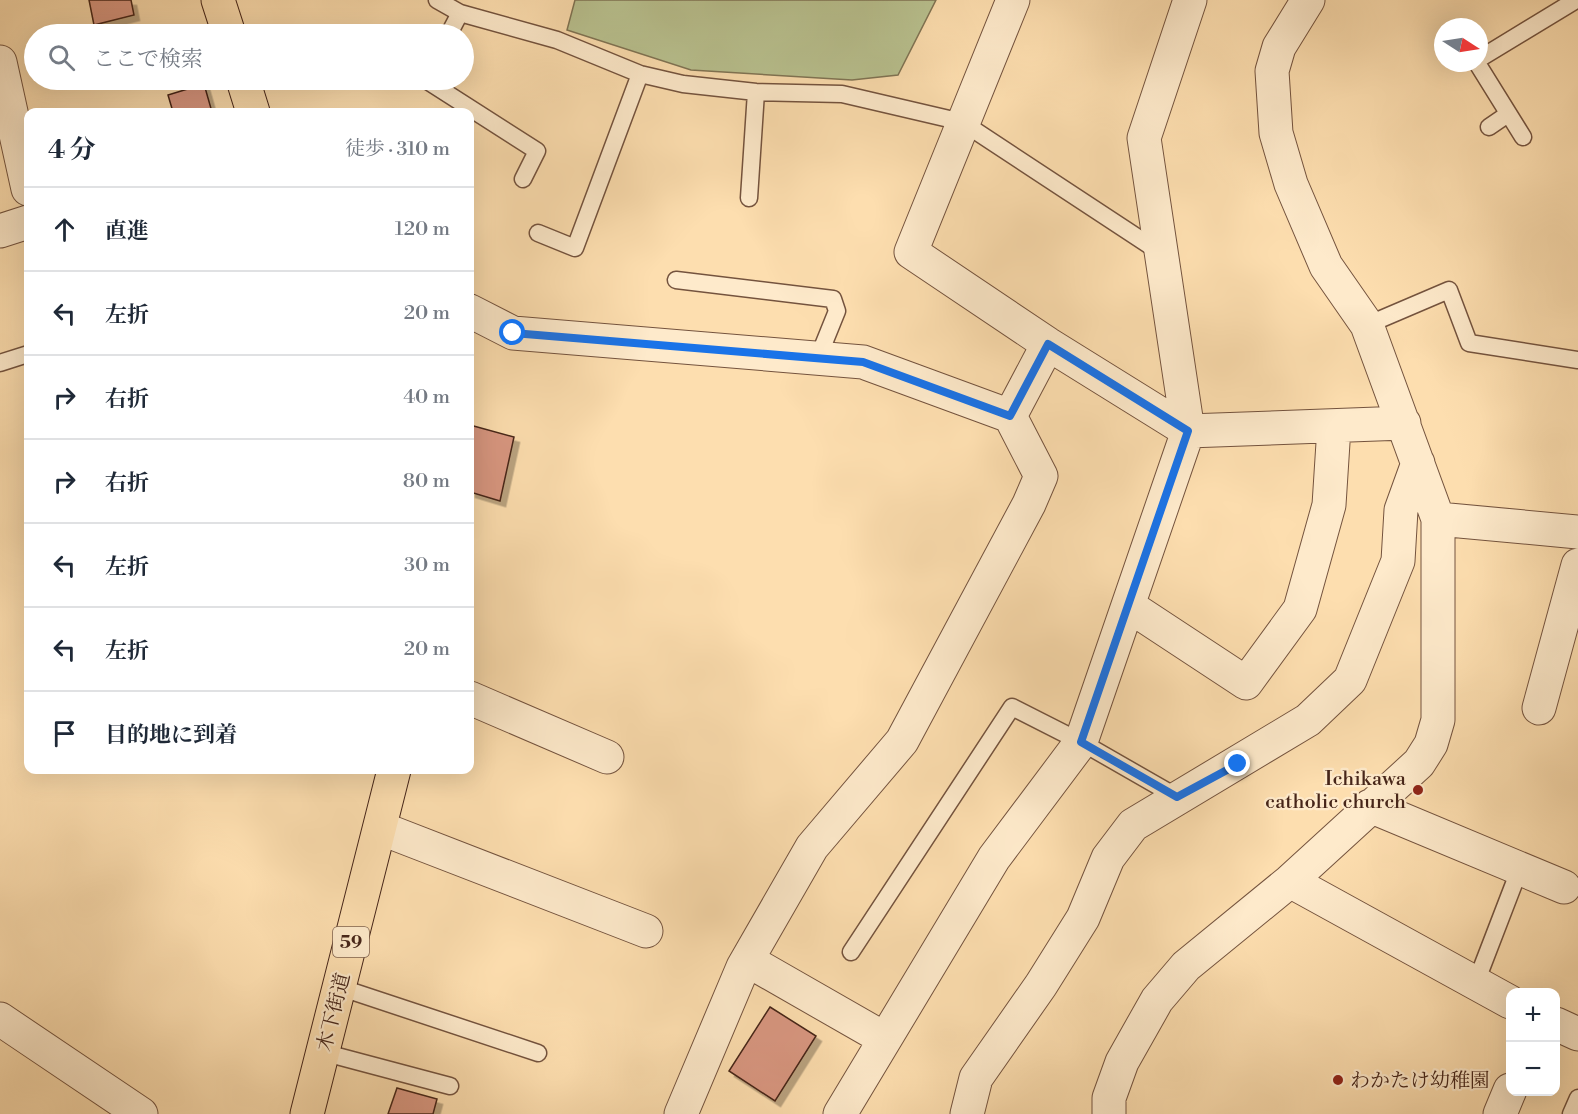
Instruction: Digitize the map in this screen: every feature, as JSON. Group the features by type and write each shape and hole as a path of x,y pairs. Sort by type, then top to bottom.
{"main road":[{"path":"218,0 226,24"},
{"path":"246,90 252,108"},
{"name":"木下街道","path":"306,1114 393,774"}],"street":[{"path":"1013,0 911,252 1048,344 1188,431 1404,423"},
{"path":"840,1114 994,858 1081,742 1188,431 1143,138 1190,0"},
{"path":"1109,1114 1109,1098 1122,1062 1156,1000 1186,966 1290,881 1419,763 1431,744 1438,720 1438,519 1367,325 1326,266 1291,184 1276,133 1272,71 1279,47 1308,0"},
{"path":"0,62 24,171"},
{"path":"0,231 24,223"},
{"path":"474,313 513,333 863,362 1010,416 1041,476 1029,504 902,741 812,847 747,960 681,1114"},
{"path":"1010,416 1048,344"},
{"path":"1129,606 1246,683 1300,609 1329,505 1334,427"},
{"path":"967,1114 976,1078 1041,985 1083,918 1108,858 1133,825 1308,720 1350,680 1398,561 1401,510 1418,463"},
{"path":"1438,519 1578,532"},
{"path":"1539,708 1578,565"},
{"path":"474,700 607,757"},
{"path":"1370,806 1564,886"},
{"path":"380,828 646,931"},
{"path":"1290,881 1506,1000"},
{"path":"747,960 885,1039"},
{"path":"0,1019 141,1114"},
{"path":"1560,1026 1578,1034"},
{"path":"1500,1114 1508,1096"}],"lane":[{"path":"437,0 460,13 557,40 640,74 683,84 756,92 842,94 963,122 1162,254"},
{"path":"1488,55 1576,0"},
{"path":"454,24 460,13"},
{"path":"1484,72 1523,137"},
{"path":"538,232 575,248 640,74"},
{"path":"442,90 470,108"},
{"path":"749,198 756,92"},
{"path":"474,111 537,151 523,179"},
{"path":"1489,127 1508,114"},
{"path":"676,280 833,299 837,312 818,358"},
{"path":"1367,325 1449,291 1469,343 1578,360"},
{"path":"0,363 24,355"},
{"path":"850,952 1012,707 1081,742 1177,797"},
{"path":"1475,985 1521,868"},
{"path":"339,987 538,1053"},
{"path":"322,1052 450,1086"},
{"path":"1571,1114 1578,1098"}],"green space":[{"path":"575,0 936,0 898,75 852,80 691,70 567,30"}],"building":[{"path":"89,0 131,0 134,15 94,24"},
{"path":"184,90 206,90 211,108 172,108 168,95"},
{"path":"474,426 514,437 500,501 474,493"},
{"path":"770,1007 816,1036 775,1101 729,1071"},
{"path":"397,1088 437,1099 433,1114 388,1114"}],"place":[{"name":"Ichikawa catholic church","path":"1418,790"},
{"name":"わかたけ幼稚園","path":"1338,1080"}],"route":[{"path":"513,333 863,362 1010,416 1048,344 1188,431 1081,742 1177,797 1238,764"}]}
